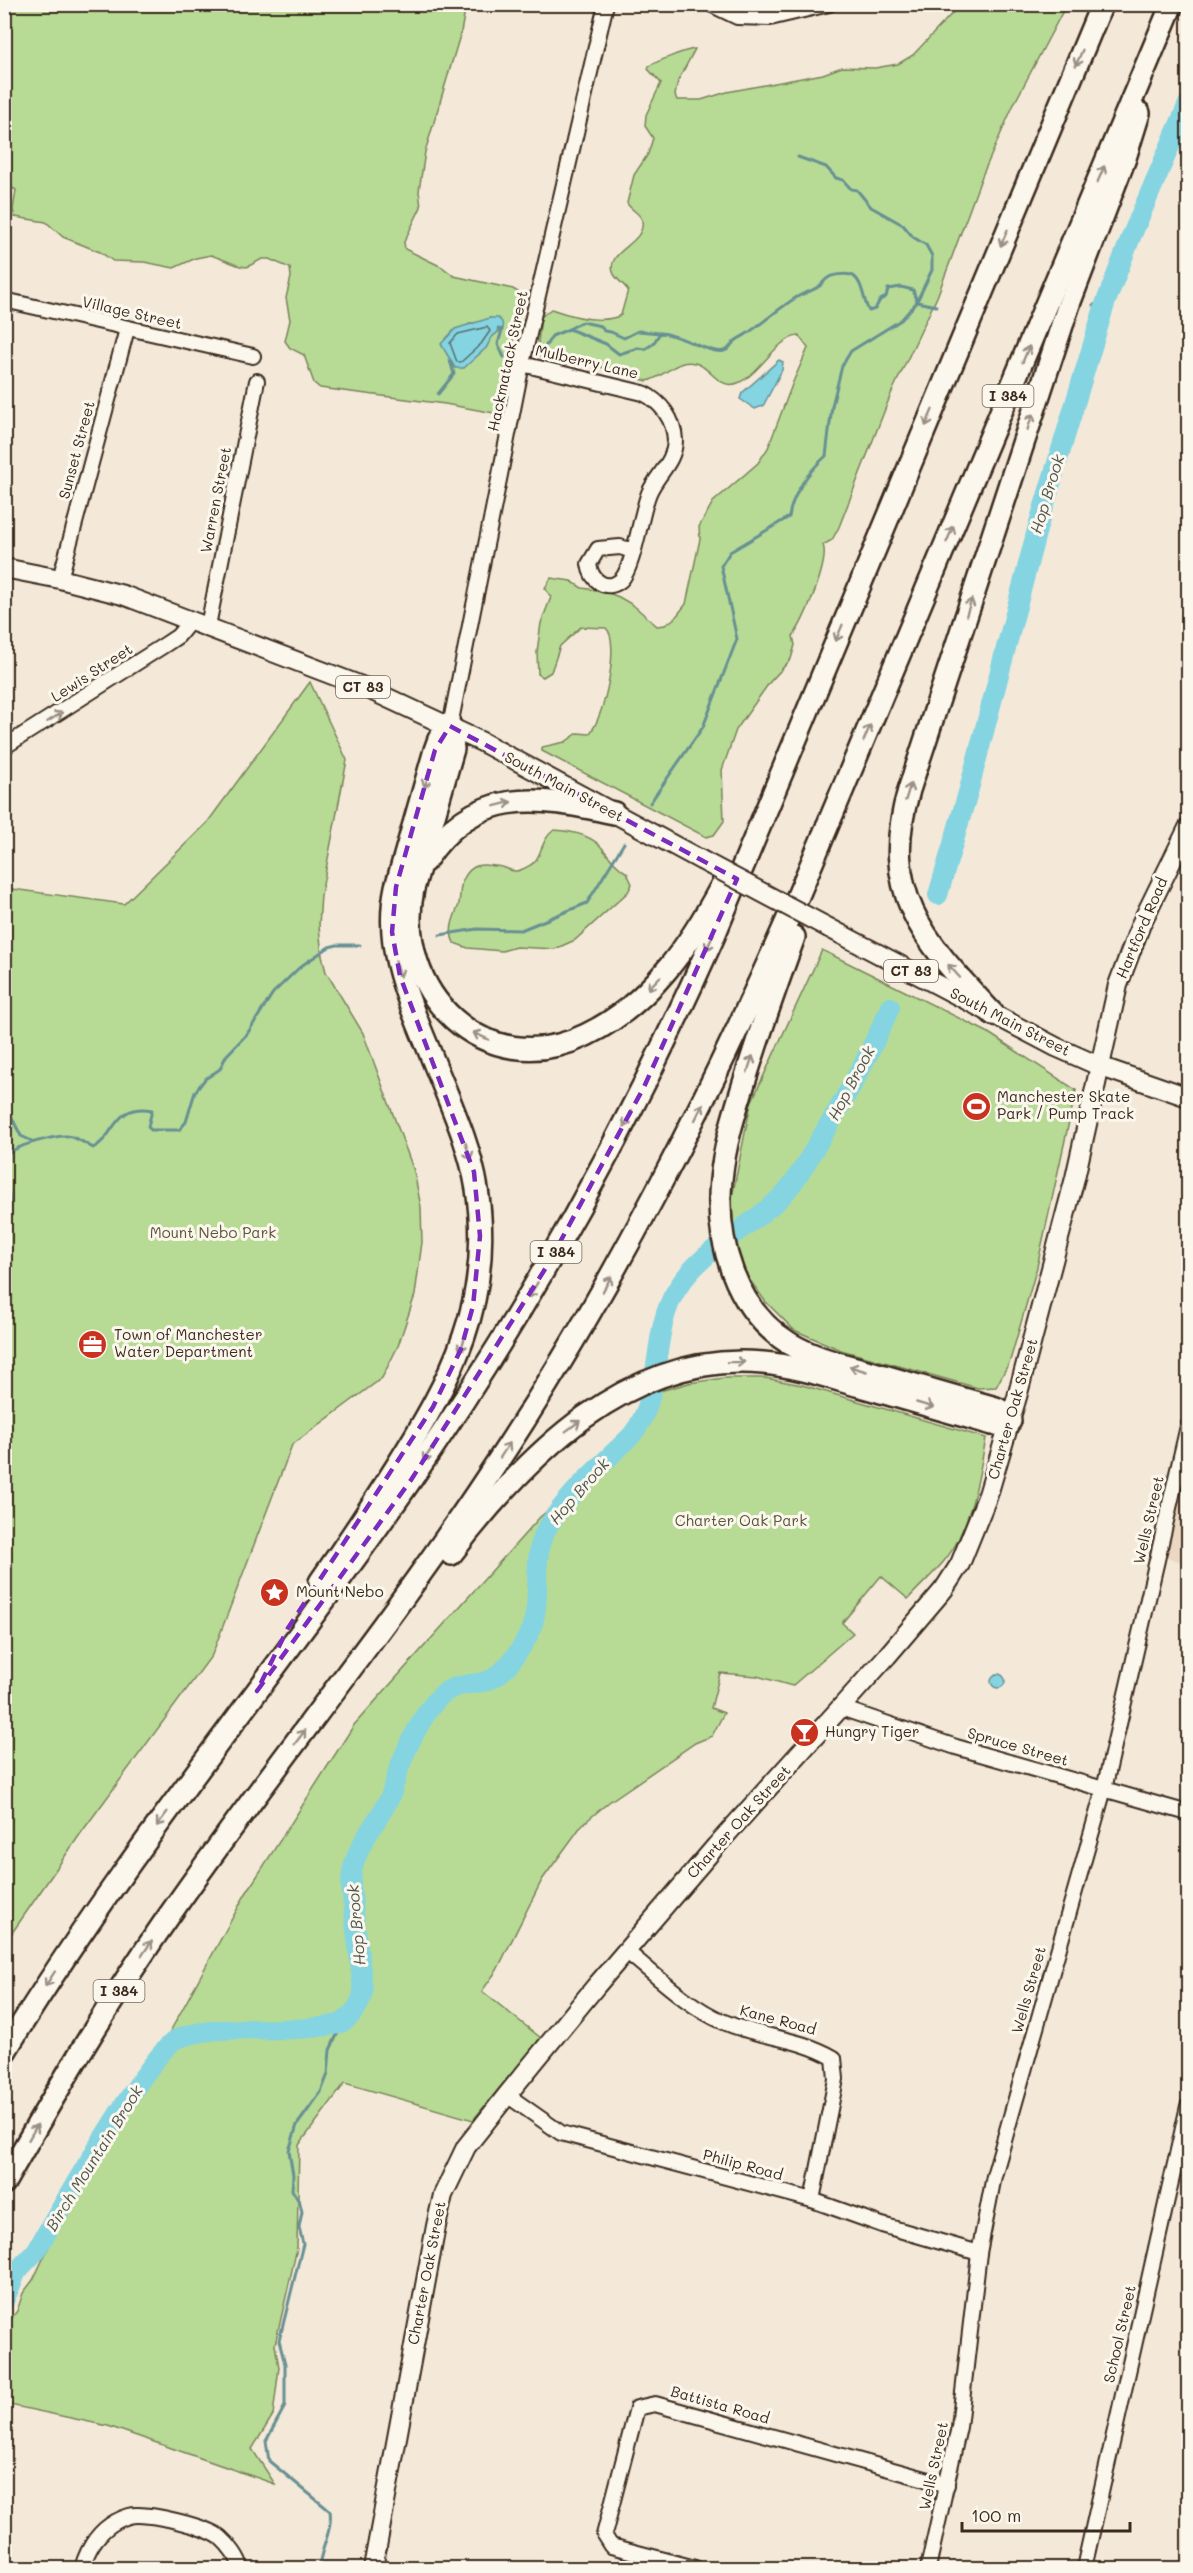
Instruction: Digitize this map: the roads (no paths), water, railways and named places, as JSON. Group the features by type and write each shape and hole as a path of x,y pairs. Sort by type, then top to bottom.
{"highway":[{"name":"I 384","path":"4,2053 88,1922 434,1447 497,1349 568,1231 608,1157 661,1052 720,920 1102,4"},
{"name":"I 384","path":"4,2182 138,1961 416,1580 485,1481 537,1401 610,1278 712,1085 764,973 1172,4"},
{"path":"993,1014 937,953 916,920 905,892 900,868 898,845 900,825 909,790 1069,304 1133,135 1150,57"},
{"path":"450,726 452,751 415,881 410,913 412,949 425,983 443,1009 474,1034 499,1043 540,1047 570,1042 594,1031 619,1015 645,993 671,964 713,903 754,818 782,772"},
{"path":"257,1691 282,1638 364,1516 438,1399 461,1349 473,1306 480,1236 479,1203 474,1172 463,1135 400,976 392,932 396,887 435,750 439,739 450,726"},
{"path":"325,1703 374,1656 463,1538 519,1473 574,1425 634,1386 678,1370 731,1362 777,1365 818,1374 992,1424 1010,1421 996,1408 841,1364 799,1348 776,1333 757,1314 741,1290 731,1268 722,1224 720,1180 731,1125 776,987 825,858 844,787"},
{"path":"415,881 428,857 449,832 472,815 496,806 519,801 542,800 614,813"}],"main road":[{"name":"South Main Street","path":"4,568 123,595 346,680 450,726 993,1014 1056,1047 1099,1066"},
{"name":"Hartford Road","path":"1099,1066 1128,956 1149,906 1188,828"},
{"name":"CT 83","path":"1099,1066 1188,1097"},
{"name":"Charter Oak Street","path":"373,2568 443,2195 466,2147 626,1950 944,1589 960,1564 988,1495 1010,1421 1072,1190 1099,1066"}],"street":[{"name":"Hackmatack Street","path":"450,726 522,364 606,4"},
{"path":"710,4 737,17 770,18 829,4"},
{"name":"Village Street","path":"4,300 253,356"},
{"name":"Sunset Street","path":"60,579 127,329"},
{"name":"Mulberry Lane","path":"522,364 644,393 660,404 668,415 675,439 673,453 649,493 633,551"},
{"name":"Warren Street","path":"208,626 257,381"},
{"name":"Lewis Street","path":"4,747 95,692 166,644 184,630 191,620"},
{"name":"Wells Street","path":"928,2568 959,2427 979,2253 994,2176 1104,1789 1187,1441 1188,1426"},
{"name":"Spruce Street","path":"841,1708 956,1747 1188,1813"},
{"name":"Kane Road","path":"626,1950 698,2007 724,2023 815,2046 834,2058 836,2079 812,2200"},
{"name":"Philip Road","path":"507,2095 561,2133 812,2200 882,2225 979,2253"},
{"name":"School Street","path":"1083,2568 1188,2106"},
{"name":"Battista Road","path":"695,2568 612,2546 604,2535 637,2408 655,2403 947,2485"},
{"path":"82,2568 88,2549 105,2528 130,2516 159,2516 220,2537 240,2561 241,2568"}],"water":[{"path":"490,318 498,318 503,328 464,368 455,368 441,344 455,329"},
{"path":"779,360 783,362 782,370 763,406 755,409 740,399 742,393"},
{"path":"995,1674 1001,1674 1005,1681 1001,1688 995,1688 991,1684 991,1678"}],"waterway":[{"name":"Hop Brook","path":"938,895 969,789 1038,526 1105,304 1188,104"},
{"path":"798,157 826,167 836,178 843,180 851,189 857,190 871,207 903,225 913,237 926,245 932,256 932,270 917,301"},
{"path":"540,355 552,336 569,329 606,344 619,354 638,348 645,349 653,344 660,333 675,336 711,350 724,351 790,301 818,287 830,277 845,274 855,277 858,281 869,311 875,309 880,300 886,297 888,289 901,287 913,290 917,302"},
{"path":"650,803 703,727 737,639 721,566 730,552 789,517 802,484 826,456 832,406 842,366 851,351 901,320 917,302 936,306"},
{"path":"1093,305 1105,304"},
{"path":"569,329 582,322 601,326 604,331 624,338 638,331 660,333"},
{"path":"498,329 502,330 498,344 504,357"},
{"path":"438,394 454,374 450,360"},
{"path":"440,935 477,929 521,930 587,903 624,843"},
{"path":"4,1210 9,1207 5,1162 10,1152 35,1142 62,1136 80,1140 93,1148 101,1143 122,1116 139,1109 152,1110 148,1127 151,1130 179,1130 186,1122 195,1092 205,1079 220,1069 226,1056 247,1034 273,993 301,966 329,947 360,945"},
{"name":"Hop Brook","path":"4,2301 17,2271 36,2251 127,2100 166,2048 179,2038 196,2033 231,2029 302,2029 336,2025 349,2017 356,2009 363,1990 351,1887 352,1874 359,1850 390,1797 400,1766 424,1717 448,1690 496,1677 507,1667 520,1649 534,1620 538,1557 545,1532 566,1502 632,1435 642,1419 649,1401 668,1306 677,1289 699,1262 769,1208 794,1182 850,1089 890,1007"},
{"path":"4,1111 10,1114 21,1136 34,1142"},
{"path":"319,2568 330,2526 330,2511 269,2461 266,2441 285,2406 285,2364 279,2341 303,2244 299,2227 302,2212 300,2203 292,2190 293,2175 289,2151 297,2125 321,2092 328,2074 330,2050 343,2022"}],"place":[{"name":"Manchester Skate Park / Pump Track","path":"976,1106"},
{"name":"Town of Manchester Water Department","path":"93,1344"},
{"name":"Mount Nebo","path":"275,1592"},
{"name":"Hungry Tiger","path":"804,1732"}],"park label":[{"name":"Mount Nebo Park","path":"213,1233"},
{"name":"Charter Oak Park","path":"741,1521"}],"water label":[{"name":"Birch Mountain Brook","path":"94,2158"}]}
